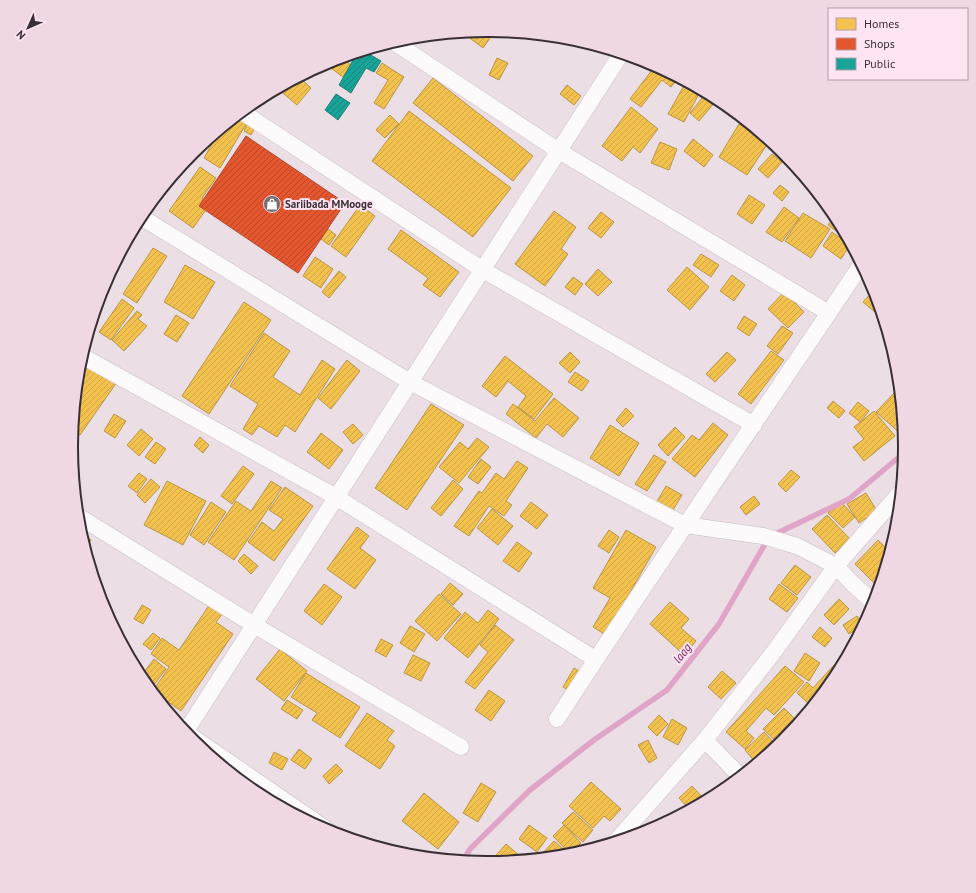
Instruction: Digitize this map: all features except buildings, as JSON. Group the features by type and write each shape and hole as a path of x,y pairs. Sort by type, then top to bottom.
{"street":[{"path":"401,47 559,151 829,313"},
{"path":"189,727 619,59"},
{"path":"247,116 483,270 754,425"},
{"path":"147,220 410,382 685,525 763,536 797,546 836,566 868,598"},
{"path":"557,719 685,525 857,270"},
{"path":"88,359 336,497 596,659"},
{"path":"623,833 705,740 773,652 836,566 894,500"},
{"path":"85,520 254,625 462,747"},
{"path":"705,740 736,772"},
{"path":"223,758 294,807"}],"waterway":[{"name":"laag","path":"466,855 470,849 530,790 594,740 667,690 719,624 769,537 849,499 898,458"}],"place":[{"name":"Sariibada MMooge","path":"272,204"}]}
